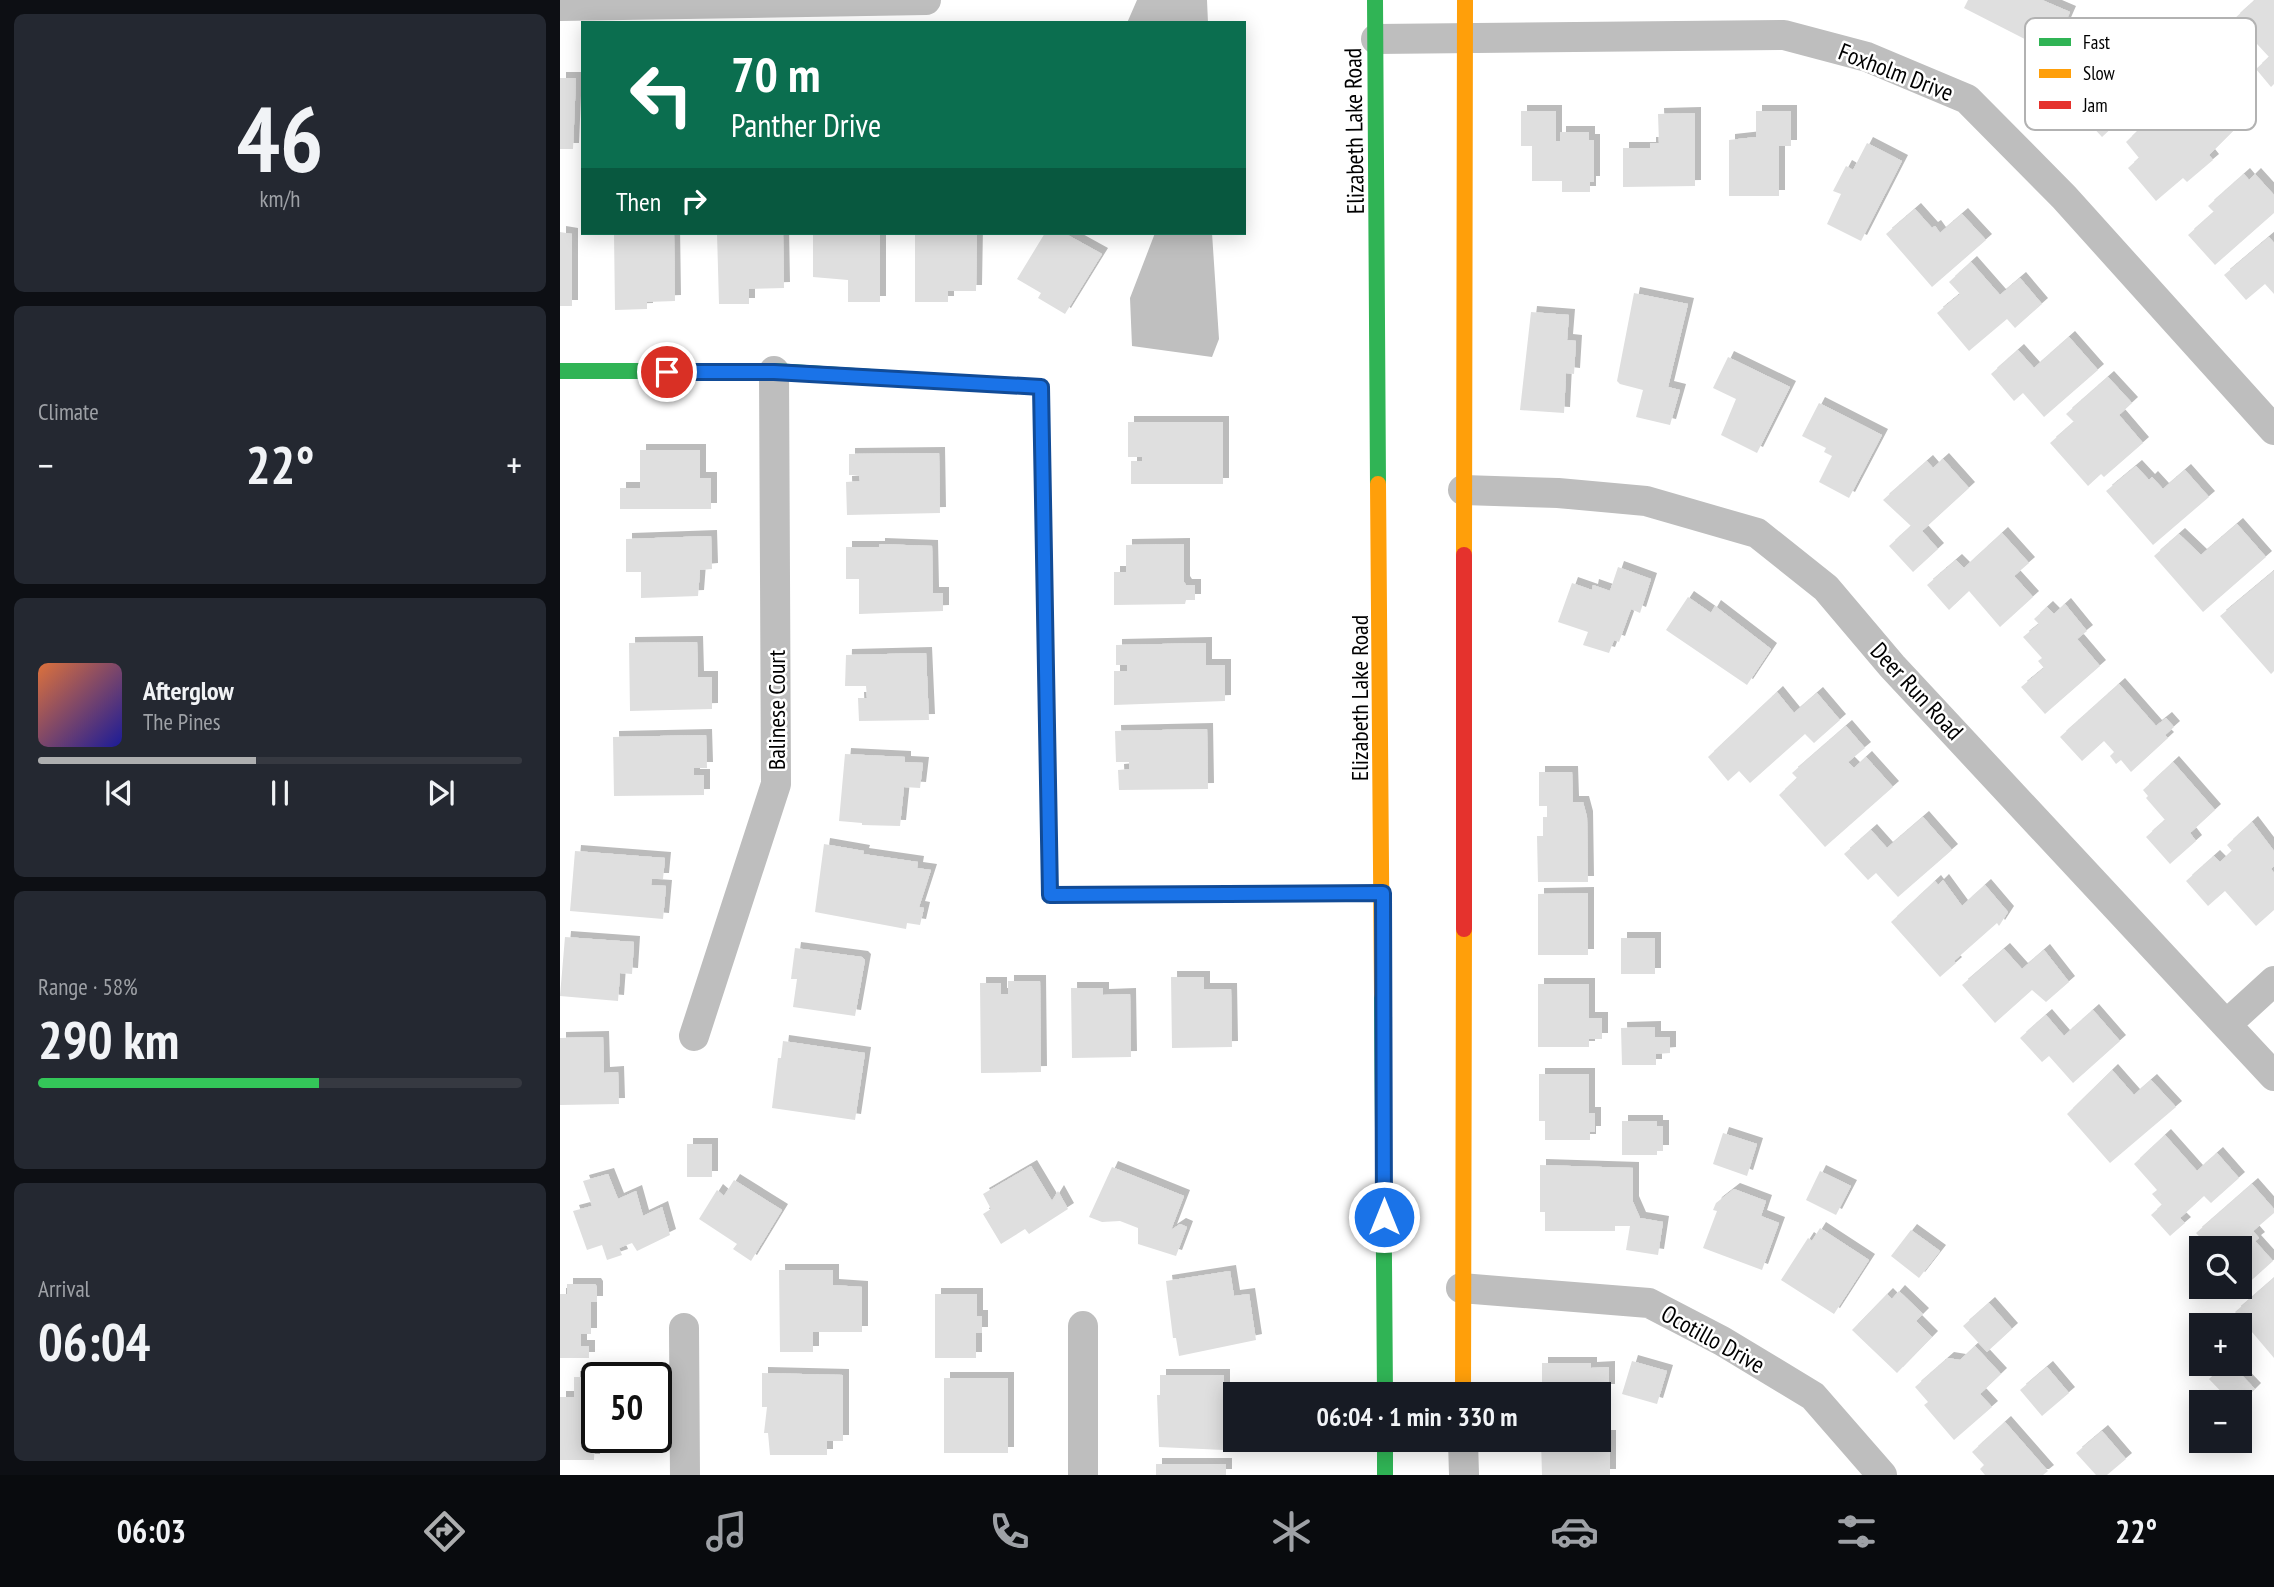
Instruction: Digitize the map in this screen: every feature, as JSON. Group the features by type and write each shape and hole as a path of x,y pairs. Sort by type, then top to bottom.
{"street":[{"path":"560,6 926,0"},
{"name":"Elizabeth Lake Road","path":"1375,0 1385,1382"},
{"path":"1463,1382 1465,0"},
{"name":"Foxholm Drive","path":"1376,39 1784,35 1867,57 1967,99 2064,197 2274,430"},
{"path":"560,372 774,372 1041,387 1050,895 1383,893"},
{"name":"Balinese Court","path":"694,1036 776,783 774,372"},
{"name":"Deer Run Road","path":"1463,490 1558,493 1646,501 1757,533 1825,589 1892,666 2228,1023 2274,1076"},
{"path":"2228,1023 2274,981"},
{"name":"Ocotillo Drive","path":"1461,1288 1649,1303 1722,1341 1812,1396 1882,1475"},
{"path":"1083,1326 1083,1475"},
{"path":"684,1328 685,1475"},
{"path":"1385,1452 1385,1475"},
{"path":"1463,1452 1464,1475"}],"shaded area":[{"path":"1137,0 1207,0 1208,21 1128,21"},
{"path":"1154,235 1212,235 1219,339 1212,357 1132,346 1130,298"}],"building":[{"path":"1968,0 2042,0 2070,12 2067,18 2025,18 2025,39 1964,8"},
{"path":"2255,0 2274,0 2274,84 2271,87 2256,69 2269,57 2256,43 2256,18 2235,18"},
{"path":"560,78 576,78 573,149 560,149"},
{"path":"1521,111 1556,111 1556,141 1560,141 1560,132 1589,132 1589,140 1594,140 1594,182 1590,182 1590,192 1562,192 1562,181 1532,181 1532,146 1521,146"},
{"path":"1756,111 1791,111 1791,146 1779,146 1779,196 1729,196 1729,140 1756,137"},
{"path":"1695,113 1695,186 1623,187 1623,148 1650,148 1650,143 1659,143 1658,114"},
{"path":"2096,130 2110,130 2102,137"},
{"path":"2138,130 2234,130 2209,155 2213,160 2187,182 2183,178 2156,201 2128,168 2139,158 2126,142"},
{"path":"1867,143 1902,161 1861,241 1827,224 1841,194 1833,191 1846,166 1853,170"},
{"path":"2244,174 2249,180 2255,174 2274,195 2274,213 2215,265 2188,235 2214,212 2208,206"},
{"path":"1915,209 1940,233 1962,214 1986,240 1932,287 1886,234"},
{"path":"560,232 572,234 572,306 560,306"},
{"path":"614,235 674,235 675,301 647,302 647,309 615,310"},
{"path":"717,235 783,235 784,288 749,289 749,304 719,304"},
{"path":"813,235 880,235 880,302 848,302 848,280 813,277"},
{"path":"915,235 977,235 976,291 948,291 948,302 915,302"},
{"path":"1044,235 1068,235 1102,254 1065,314 1038,298 1041,293 1017,279"},
{"path":"2269,237 2274,243 2274,294 2265,284 2246,300 2224,275"},
{"path":"1971,262 2000,295 2020,278 2042,304 2015,328 2007,319 1969,351 1937,313 1960,294 1949,282"},
{"path":"1634,293 1688,304 1668,387 1680,390 1670,425 1636,417 1643,390 1617,381"},
{"path":"1531,312 1569,315 1567,340 1576,341 1574,374 1566,373 1564,413 1520,410"},
{"path":"2069,337 2098,370 2044,417 2023,393 2014,401 1991,374 2018,350 2034,368"},
{"path":"1728,357 1790,387 1757,453 1721,435 1736,399 1713,388"},
{"path":"2108,377 2132,403 2119,415 2143,443 2104,477 2101,474 2088,486 2050,443 2074,422 2066,414"},
{"path":"1819,403 1882,435 1849,498 1819,482 1832,456 1824,452 1826,448 1802,436"},
{"path":"1128,422 1223,422 1223,484 1131,484 1131,461 1142,461 1142,457 1128,457"},
{"path":"640,450 700,450 700,478 711,478 711,509 620,509 620,488 640,488"},
{"path":"939,453 940,513 847,515 846,482 860,481 859,475 849,475 849,454"},
{"path":"1943,459 1969,488 1922,531 1938,549 1913,572 1889,546 1911,526 1883,500 1927,461 1933,468"},
{"path":"2136,466 2149,480 2152,477 2163,489 2185,470 2209,497 2153,545 2106,491"},
{"path":"2237,524 2266,557 2203,612 2154,556 2179,534 2201,555"},
{"path":"2002,533 2029,563 2014,576 2033,597 2000,627 1969,591 1949,610 1927,585 1956,560 1964,568"},
{"path":"711,536 712,569 700,570 698,596 641,598 641,572 626,572 626,539"},
{"path":"879,544 932,546 933,593 943,593 943,611 859,614 859,579 846,579 846,547 879,547"},
{"path":"1184,544 1184,582 1186,585 1195,585 1195,600 1186,600 1185,604 1114,605 1114,572 1126,572 1126,545"},
{"path":"1618,567 1651,579 1640,613 1631,609 1619,642 1614,640 1609,653 1583,645 1588,632 1558,622 1572,583 1592,590 1593,585 1610,591"},
{"path":"2274,571 2274,671 2271,674 2220,616"},
{"path":"1688,597 1711,613 1715,606 1771,649 1747,685 1666,630"},
{"path":"2065,604 2087,631 2077,639 2100,666 2045,714 2021,687 2044,668 2038,661 2042,658 2023,637 2039,624 2034,619 2047,607 2054,614"},
{"path":"697,642 698,677 712,677 712,709 630,711 629,643"},
{"path":"1206,643 1206,665 1225,665 1225,701 1114,705 1114,671 1127,671 1127,665 1116,665 1116,645"},
{"path":"926,653 929,720 859,721 858,698 867,698 866,686 845,686 846,655"},
{"path":"2119,684 2156,726 2166,718 2174,727 2165,735 2168,738 2131,772 2121,760 2116,764 2110,756 2114,752 2104,741 2082,761 2060,737"},
{"path":"1777,692 1794,713 1817,693 1840,720 1814,743 1805,734 1750,783 1739,771 1728,781 1708,757"},
{"path":"1846,726 1865,748 1848,762 1854,768 1866,757 1893,787 1825,847 1779,795 1797,778 1792,773"},
{"path":"1207,729 1208,789 1119,790 1118,770 1129,769 1129,762 1116,762 1115,731"},
{"path":"706,735 707,768 694,768 694,775 704,775 704,795 614,796 613,737"},
{"path":"845,754 905,757 905,762 923,763 920,788 904,787 900,826 862,825 839,821"},
{"path":"2173,762 2215,810 2190,833 2196,841 2170,864 2146,837 2165,820 2146,798 2148,796 2143,790"},
{"path":"1539,772 1572,772 1573,802 1583,802 1587,817 1588,882 1538,882 1537,836 1543,836 1543,817 1547,817 1547,806 1539,806"},
{"path":"1923,817 1952,850 1898,897 1876,873 1868,880 1844,854 1871,830 1887,848"},
{"path":"2252,822 2274,851 2274,866 2271,869 2274,873 2274,910 2256,926 2225,891 2208,906 2186,881 2214,856 2220,862 2232,851 2227,845"},
{"path":"824,844 864,851 863,854 918,862 917,868 931,870 919,907 924,908 920,925 907,923 906,929 815,912"},
{"path":"575,851 665,858 663,879 652,879 651,885 666,886 663,919 570,911"},
{"path":"1943,880 1962,906 1985,885 2008,912 1999,926 1997,923 1940,977 1891,922 1935,881 1938,885"},
{"path":"1588,893 1588,955 1538,955 1538,894"},
{"path":"565,937 634,942 632,974 620,973 618,1001 560,996"},
{"path":"1621,938 1655,938 1655,974 1621,974"},
{"path":"795,948 862,957 865,960 855,1016 793,1007 797,979 791,979"},
{"path":"2004,949 2022,969 2044,950 2069,982 2046,1002 2032,990 1995,1023 1962,985"},
{"path":"1171,977 1204,977 1204,989 1231,989 1232,1047 1172,1048"},
{"path":"1008,981 1040,981 1041,1072 981,1073 980,983 1001,983 1001,994 1008,994"},
{"path":"1538,984 1589,984 1589,1018 1602,1018 1602,1039 1589,1039 1589,1047 1538,1047"},
{"path":"1071,988 1103,988 1103,995 1130,994 1131,1057 1072,1058"},
{"path":"2093,1010 2120,1041 2073,1083 2049,1056 2042,1062 2020,1038 2046,1015 2064,1036"},
{"path":"1655,1027 1655,1037 1670,1037 1670,1053 1656,1054 1656,1065 1622,1065 1621,1028"},
{"path":"603,1037 604,1073 618,1072 619,1104 560,1105 560,1038"},
{"path":"783,1041 865,1053 855,1120 772,1108 778,1058 781,1058"},
{"path":"2112,1070 2134,1095 2151,1080 2176,1107 2110,1163 2067,1114"},
{"path":"1539,1074 1589,1074 1589,1113 1595,1113 1595,1132 1590,1132 1590,1140 1545,1140 1545,1121 1539,1121"},
{"path":"1622,1121 1657,1121 1657,1126 1663,1126 1663,1151 1657,1151 1657,1155 1622,1155"},
{"path":"1723,1133 1757,1144 1747,1176 1713,1164"},
{"path":"2165,1135 2197,1171 2217,1153 2239,1178 2211,1203 2204,1196 2180,1218 2185,1223 2170,1236 2151,1215 2162,1205 2152,1194 2157,1190 2134,1164"},
{"path":"687,1144 712,1144 712,1177 687,1177"},
{"path":"1540,1165 1633,1168 1633,1202 1640,1218 1663,1222 1658,1255 1626,1250 1630,1226 1615,1226 1615,1231 1545,1231 1545,1212 1540,1212"},
{"path":"1031,1166 1052,1201 1058,1191 1068,1209 1029,1234 1025,1229 1001,1244 983,1214 991,1209 983,1194"},
{"path":"1112,1167 1184,1196 1171,1230 1180,1224 1187,1227 1176,1256 1138,1244 1138,1228 1120,1221 1102,1222 1089,1217"},
{"path":"1820,1171 1851,1186 1836,1215 1806,1200"},
{"path":"608,1174 618,1199 636,1191 643,1216 662,1207 670,1235 637,1251 632,1243 619,1248 622,1255 607,1260 602,1245 587,1250 573,1211 592,1206 583,1181"},
{"path":"734,1180 782,1210 751,1261 733,1249 737,1244 699,1219 717,1190 724,1196"},
{"path":"2252,1184 2274,1209 2274,1213 2253,1231 2259,1238 2255,1241 2273,1261 2252,1280 2252,1236 2199,1236 2196,1233"},
{"path":"1734,1189 1766,1201 1761,1216 1779,1223 1762,1270 1703,1248 1717,1211 1713,1210 1716,1203"},
{"path":"1820,1228 1869,1260 1834,1314 1781,1280 1808,1238 1812,1241"},
{"path":"1911,1230 1940,1251 1919,1278 1891,1256"},
{"path":"779,1270 833,1270 833,1285 862,1287 862,1332 813,1332 813,1352 780,1352"},
{"path":"1230,1271 1234,1296 1249,1294 1256,1340 1179,1356 1176,1338 1173,1338 1166,1281"},
{"path":"2274,1278 2274,1358 2252,1332 2252,1313 2235,1312"},
{"path":"567,1284 595,1284 597,1287 597,1302 591,1302 591,1334 581,1334 581,1346 589,1346 589,1358 560,1358 560,1294 567,1294"},
{"path":"1899,1291 1923,1314 1916,1321 1932,1337 1897,1373 1852,1330 1887,1294 1892,1299"},
{"path":"935,1294 977,1294 977,1316 982,1316 982,1333 976,1333 976,1358 935,1358"},
{"path":"1989,1303 2012,1329 1987,1352 1963,1326"},
{"path":"1975,1346 2001,1374 1980,1394 1992,1407 1954,1440 1924,1405 1928,1402 1915,1387 1948,1358 1960,1360"},
{"path":"1632,1361 1667,1371 1657,1404 1622,1394"},
{"path":"1542,1363 1591,1363 1591,1368 1609,1367 1609,1382 1542,1382"},
{"path":"2047,1367 2069,1393 2042,1416 2020,1390"},
{"path":"762,1373 843,1375 843,1441 827,1441 827,1455 770,1455 768,1433 764,1433 767,1407 762,1407"},
{"path":"1160,1375 1224,1375 1223,1450 1159,1447 1157,1395 1160,1395"},
{"path":"2212,1376 2242,1376 2255,1389 2252,1392 2220,1390 2209,1379"},
{"path":"574,1377 581,1377 581,1453 594,1453 594,1460 560,1460 560,1397 574,1397"},
{"path":"944,1378 1008,1378 1008,1453 944,1453"},
{"path":"2005,1422 2048,1471 2043,1475 1985,1475 1980,1469 1984,1465 1972,1452"},
{"path":"2102,1431 2126,1459 2107,1475 2096,1475 2076,1453"},
{"path":"1541,1452 1610,1452 1610,1475 1542,1475"},
{"path":"1156,1464 1226,1464 1226,1475 1156,1475"}],"traffic: fast":[{"path":"1375,0 1378,484"},
{"path":"560,371 774,371 1019,386"},
{"path":"1046,689 1050,895 1383,893"},
{"path":"1382,994 1385,1382"},
{"path":"1385,1452 1385,1475"}],"traffic: slow":[{"path":"1464,555 1465,0"},
{"path":"1019,386 1041,387 1046,689"},
{"path":"1378,484 1382,994"},
{"path":"1463,1382 1464,929"}],"traffic: jam":[{"path":"1464,555 1464,929"}],"route":[{"path":"667,372 774,372 1041,387 1050,895 1383,893 1384,1217"}]}
